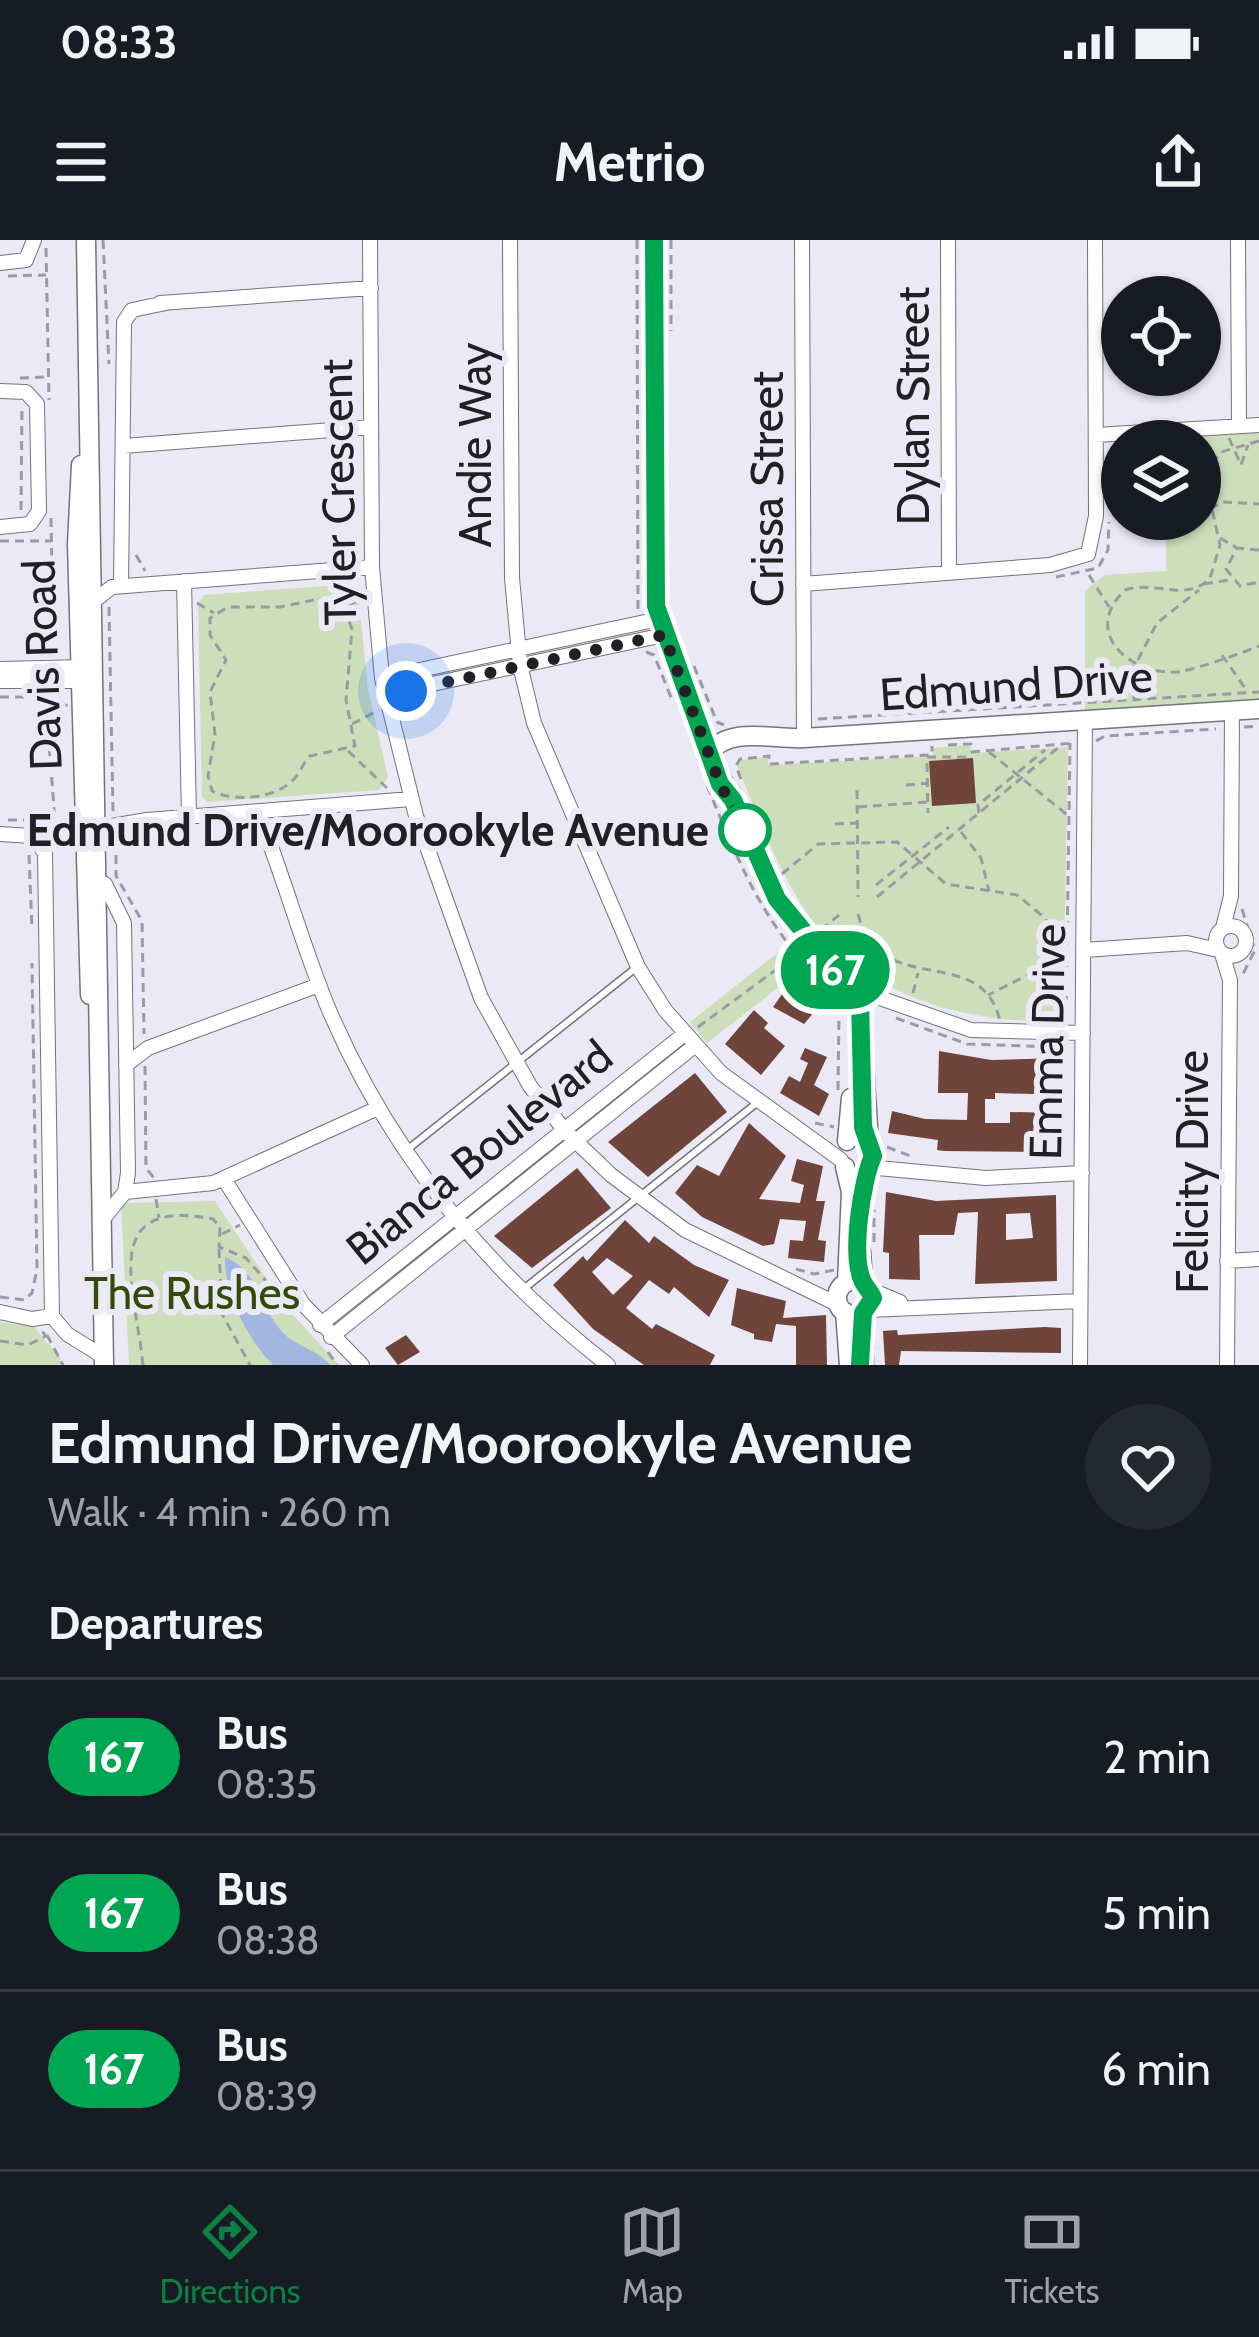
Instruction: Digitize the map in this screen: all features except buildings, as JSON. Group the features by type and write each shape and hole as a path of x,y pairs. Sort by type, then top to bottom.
{"street":[{"path":"0,263 26,260 34,240"},
{"name":"Davis Road","path":"79,674 94,601 86,240"},
{"name":"Tyler Crescent","path":"370,240 372,567 385,694 411,799 472,977 516,1064 570,1136 638,1198 714,1247 806,1285 906,1305 1080,1301"},
{"name":"Andie Way","path":"510,240 511,546 519,657 534,723 638,967 693,1040 758,1102 859,1151 904,1167 986,1178 1082,1172"},
{"path":"654,240 650,622 684,707 739,794 769,884 814,939 853,1005 863,1114 849,1365"},
{"name":"Crissa Street","path":"802,240 804,729"},
{"name":"Dylan Street","path":"948,240 950,572"},
{"path":"803,584 950,572 1054,571 1088,554 1096,516 1095,240"},
{"path":"1238,240 1239,426"},
{"path":"117,586 124,556 121,349 128,314 166,303 370,287"},
{"name":"Davis Road","path":"88,383 77,526 79,674 97,706 99,823 93,879 104,1361"},
{"path":"0,391 38,408 39,511 30,524 0,527"},
{"path":"1096,435 1259,425"},
{"path":"123,446 371,428"},
{"path":"124,556 138,585"},
{"path":"93,564 117,586"},
{"path":"94,601 117,586 372,567"},
{"path":"184,581 189,816"},
{"path":"385,694 650,622"},
{"path":"0,669 79,674"},
{"path":"0,681 79,674"},
{"name":"Edmund Drive","path":"715,751 779,739 804,729 1233,719 1253,701"},
{"path":"1233,719 1230,929 1250,949"},
{"name":"Emma Drive","path":"1079,1365 1083,1033 1076,970 1084,950 1078,743 1085,720"},
{"path":"99,823 411,799"},
{"path":"258,812 319,986 378,1108 405,1152 459,1225 521,1292 608,1365"},
{"path":"0,834 32,836 45,853 52,1326"},
{"path":"93,879 122,915 128,1173 125,1192 104,1219"},
{"path":"1084,950 1187,943 1230,929"},
{"name":"Felicity Drive","path":"1227,1365 1230,980 1220,952 1230,929"},
{"path":"1187,943 1220,952 1250,949"},
{"name":"Felicity Drive","path":"1230,980 1250,949"},
{"path":"126,1065 148,1048 319,986"},
{"path":"853,1005 877,997 897,999 987,1033 1083,1033"},
{"path":"125,1040 148,1048"},
{"name":"Bianca Boulevard","path":"322,1333 693,1040"},
{"path":"125,1192 152,1183 224,1179 378,1108"},
{"path":"128,1173 152,1183"},
{"path":"224,1179 322,1333 362,1365"},
{"path":"1227,1261 1259,1259"},
{"path":"854,1294 867,1337 860,1365"},
{"path":"2,1312 33,1309 52,1295"},
{"path":"2,1312 52,1326 104,1361"}],"lane":[{"path":"405,1152 638,967"},
{"path":"521,1292 758,1102"}],"path":[{"path":"46,240 49,404"},
{"path":"103,240 110,375"},
{"path":"637,240 650,622 684,707"},
{"path":"671,240 671,330"},
{"path":"0,276 47,275"},
{"path":"16,378 49,377"},
{"path":"17,514 23,507 26,399"},
{"path":"1221,453 1259,441"},
{"path":"1221,503 1259,504"},
{"path":"51,518 53,631 79,674 58,703 48,732 57,853"},
{"path":"1221,539 1237,548 1259,550"},
{"path":"1088,574 1108,550 1108,540"},
{"path":"1117,701 1157,623 1202,586 1216,565 1218,540"},
{"path":"0,542 51,541"},
{"path":"1231,580 1226,563 1237,548"},
{"path":"1054,571 1088,574"},
{"path":"1088,574 1111,608 1111,645 1137,665 1185,671 1259,646"},
{"path":"1111,608 1130,588 1202,586 1231,580 1245,587 1259,583"},
{"path":"117,586 108,598 97,706 99,823 116,876 142,921 148,1048 146,1168 159,1218"},
{"path":"323,598 339,602 352,628 346,700 357,741 348,751 310,756 292,781 267,793 237,798 212,791 208,776 215,734 210,692 226,660 210,635 210,618 234,606 280,607 323,598"},
{"path":"1222,655 1253,701"},
{"path":"690,656 717,722 731,725"},
{"path":"1134,700 1137,665"},
{"path":"1253,701 1259,692"},
{"path":"352,724 385,694 428,700"},
{"path":"0,698 41,697 97,706"},
{"path":"804,729 1117,701 1253,701"},
{"path":"739,794 736,766 740,759 769,756 769,764 932,754 931,746 971,744 972,752 980,752 1059,746 1233,719 1259,726"},
{"path":"1059,1022 1067,1019 1076,970 1070,817 1078,743"},
{"path":"877,897 1059,746"},
{"path":"980,814 978,806 1045,750"},
{"path":"348,751 385,784 388,802"},
{"path":"988,751 1070,817"},
{"path":"927,754 927,759 971,757"},
{"path":"927,763 928,814"},
{"path":"705,782 754,895 814,939"},
{"path":"906,785 930,783"},
{"path":"857,790 858,897"},
{"path":"858,807 928,802"},
{"path":"0,820 56,820"},
{"path":"835,824 859,823"},
{"path":"876,885 949,827"},
{"path":"960,831 981,858 989,891"},
{"path":"782,874 818,844 901,843 952,887 1017,895 1042,911 1051,936 1042,968"},
{"path":"29,853 32,942"},
{"path":"774,859 788,886"},
{"path":"858,914 867,937 897,964 956,974 988,995 1000,1022 988,1021"},
{"path":"693,1040 694,1029 726,1012 839,915"},
{"path":"810,920 834,990"},
{"path":"814,939 839,927"},
{"path":"0,1297 24,1300 32,1293 37,1269 32,963"},
{"path":"988,995 1042,968 1076,970"},
{"path":"897,999 910,998 918,971"},
{"path":"871,976 885,985"},
{"path":"838,1095 853,1005"},
{"path":"807,1126 859,1151 919,1158"},
{"path":"152,1183 170,1174"},
{"path":"874,1210 874,1249"},
{"path":"143,1365 131,1240 142,1224 159,1218 207,1218 218,1223 222,1314 250,1365"},
{"path":"220,1234 248,1221"},
{"path":"219,1247 245,1258 290,1309"},
{"path":"787,1265 854,1294"},
{"path":"0,1341 28,1345 52,1326 63,1365"},
{"path":"322,1333 337,1365"},
{"path":"867,1337 873,1365"}],"green space":[{"path":"1259,432 1259,699 1085,710 1085,591 1104,575 1166,571 1166,540 1221,540 1221,434"},
{"path":"350,584 358,592 368,690 388,777 379,790 207,802 202,797 198,603 204,595"},
{"path":"970,745 972,753 1068,747 1063,1020 1027,1021 956,1011 922,1001 860,967 809,916 769,843 737,766 741,760 767,757 769,765 933,756 933,748"},
{"path":"786,946 805,967 707,1043 690,1022"},
{"name":"The Rushes","path":"215,1201 284,1305 339,1365 129,1365 121,1203"},
{"path":"0,1322 34,1327 60,1357 61,1365 0,1365"}],"water":[{"path":"225,1257 247,1273 280,1330 330,1365 273,1365 239,1316"}],"bus line":[{"name":"167","path":"654,240 659,620 720,784 733,800 769,884 809,944 854,988 862,1010 863,1127 873,1156 862,1182 861,1256 863,1282 873,1298 863,1313 860,1365"}],"place":[{"name":"Edmund Drive/Moorookyle Avenue","path":"745,830"}],"route":[{"path":"406,691 664,635 720,784 733,800 745,830"}]}
